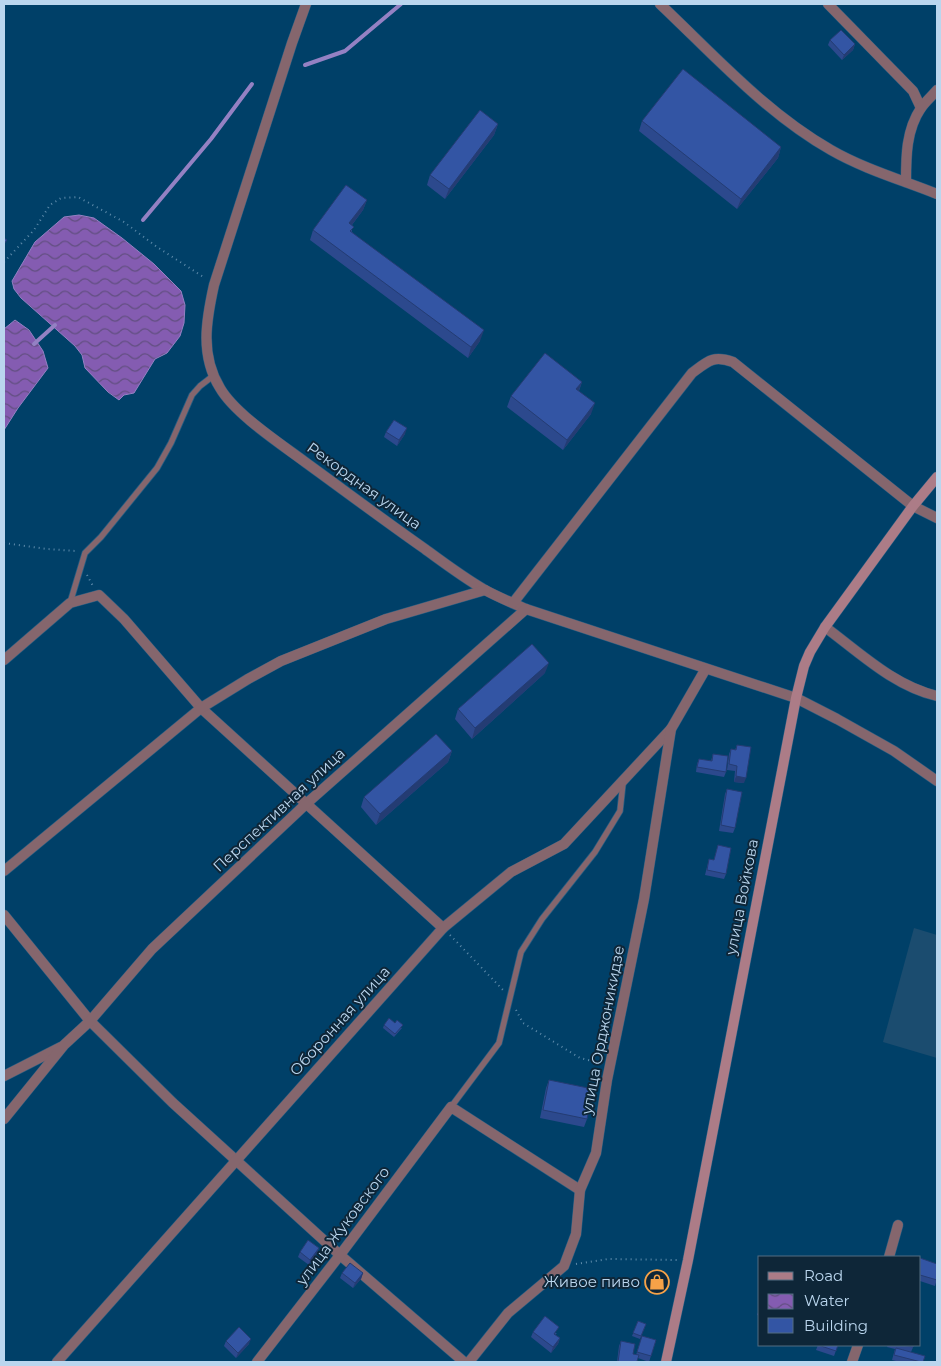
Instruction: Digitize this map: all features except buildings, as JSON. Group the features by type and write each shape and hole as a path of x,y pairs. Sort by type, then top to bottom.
{"street":[{"name":"Рекордная улица","path":"306,4 214,285 205,336 206,350 213,376 220,390 236,409 396,529 485,590 526,609 705,670 796,698 894,751 937,781"},
{"path":"660,4 739,79 802,132 833,152 937,194"},
{"path":"828,4 913,92 921,108"},
{"path":"906,182 906,158 909,137 921,108 937,90"},
{"path":"513,603 692,373 709,360 722,358 734,362 914,506 937,518"},
{"name":"улица Войкова","path":"666,1362 688,1260 796,698 804,666 825,627 937,477"},
{"path":"4,871 201,708 273,665 386,619 485,590"},
{"path":"4,660 70,603 99,594 124,619 201,708 443,928"},
{"name":"Перспективная улица","path":"4,1119 64,1045 90,1021 152,949 306,804 526,609"},
{"path":"825,627 895,680 911,688 937,696"},
{"name":"улица Орджоникидзе","path":"468,1362 508,1313 564,1266 576,1234 580,1190 596,1153 610,1065 644,899 671,729 705,670"},
{"name":"Оборонная улица","path":"57,1362 443,928 511,872 564,844 671,729"},
{"path":"4,915 90,1021 173,1103 340,1255 464,1362"},
{"name":"Перспективная улица","path":"4,1076 64,1045"},
{"path":"451,1107 580,1190"},
{"name":"улица Жуковского","path":"256,1362 340,1255 451,1107"},
{"path":"889,1256 898,1225"},
{"path":"852,1362 858,1346"}],"lane":[{"path":"70,603 85,555 157,468 171,443 192,395 213,376"},
{"path":"451,1107 499,1043 521,952 542,919 595,852 620,811 623,781"}],"path":[{"path":"4,262 34,230 50,205 61,198 78,197 124,222 156,247 185,266 199,272 214,285"},
{"path":"4,543 85,555 87,575 99,594"},
{"path":"443,928 509,997 523,1023 580,1058 610,1065"},
{"path":"564,1266 608,1259 688,1260"}],"shaded area":[{"path":"914,928 937,935 937,1058 883,1042"}],"water":[{"path":"79,215 94,218 154,264 181,291 185,305 184,323 180,336 167,353 155,359 134,393 124,395 119,400 108,392 85,368 82,355 75,346 21,298 14,289 12,281 35,242 64,217"},
{"path":"15,320 29,330 43,351 48,368 4,430 4,329"}],"waterway":[{"path":"305,65 345,51 401,4"},
{"path":"143,220 211,139 252,84"},
{"path":"34,344 55,325"}],"place":[{"name":"Живое пиво","path":"657,1282"}]}
